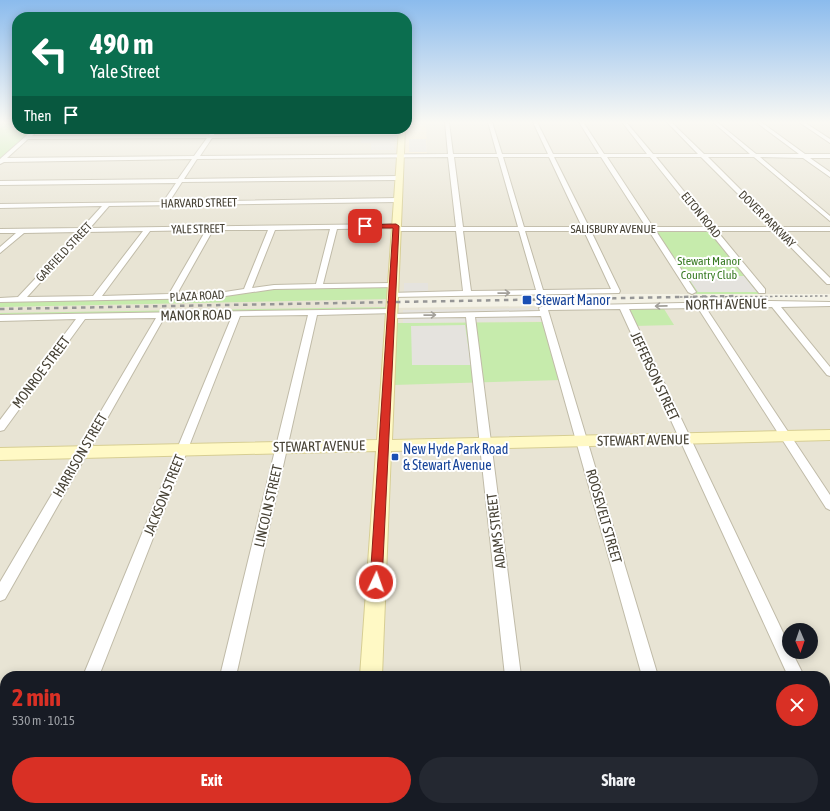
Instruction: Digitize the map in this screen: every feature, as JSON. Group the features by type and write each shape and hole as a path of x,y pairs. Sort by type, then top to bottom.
{"main road":[{"path":"371,671 401,160"},
{"name":"STEWART AVENUE","path":"0,454 830,435"}],"street":[{"path":"165,203 194,160"},
{"path":"452,160 467,293"},
{"path":"501,160 540,292"},
{"path":"553,160 586,229"},
{"path":"606,160 692,292"},
{"name":"ELTON ROAD","path":"656,160 762,291"},
{"name":"DOVER PARKWAY","path":"707,160 830,282"},
{"path":"760,160 830,219"},
{"path":"809,160 830,175"},
{"path":"0,183 399,178"},
{"name":"HARVARD STREET","path":"0,206 398,200"},
{"name":"GARFIELD STREET","path":"20,300 108,204"},
{"path":"319,286 334,227"},
{"path":"171,297 210,228"},
{"name":"YALE STREET","path":"0,232 210,228 396,228"},
{"path":"247,291 272,228"},
{"name":"SALISBURY AVENUE","path":"396,228 830,229"},
{"path":"95,299 148,229"},
{"name":"PLAZA ROAD","path":"0,300 216,296 274,287 319,286 467,293 616,291 586,229"},
{"path":"0,251 22,231"},
{"path":"773,304 830,373"},
{"name":"NORTH AVENUE","path":"622,306 830,304"},
{"path":"700,305 830,505"},
{"name":"MANOR ROAD","path":"1,320 313,313 544,313 543,308 622,306"},
{"name":"JEFFERSON STREET","path":"622,306 794,671"},
{"name":"LINCOLN STREET","path":"229,671 313,313"},
{"name":"ROOSEVELT STREET","path":"544,313 649,671"},
{"name":"JACKSON STREET","path":"93,671 237,314"},
{"name":"ADAMS STREET","path":"470,314 512,671"},
{"name":"HARRISON STREET","path":"0,595 161,316"},
{"name":"MONROE STREET","path":"0,427 82,317"}],"shaded area":[{"path":"0,160 830,160 830,294 617,294 616,292 391,295 391,308 830,302 830,671 0,671"},
{"path":"687,276 744,276 757,292 698,292"},
{"path":"404,283 428,283 428,292 404,292"},
{"path":"537,308 541,321 403,323 403,310"},
{"path":"465,325 471,365 412,365 411,326"}],"green space":[{"name":"Stewart Manor Country Club","path":"654,230 711,230 763,294 696,294"},
{"path":"391,284 391,299 0,307 0,301 219,296 272,287"},
{"path":"661,304 674,325 634,326 623,305"},
{"path":"390,307 390,311 0,318 0,313"},
{"path":"544,322 562,380 393,385 397,323"}],"railway":[{"path":"680,297 737,296"},
{"path":"680,297 830,296"},
{"path":"0,309 680,297"}],"place":[{"name":"Stewart Manor","path":"527,300"},
{"name":"New Hyde Park Road & Stewart Avenue","path":"395,457"}],"route":[{"path":"365,226 396,226 376,582"}]}
